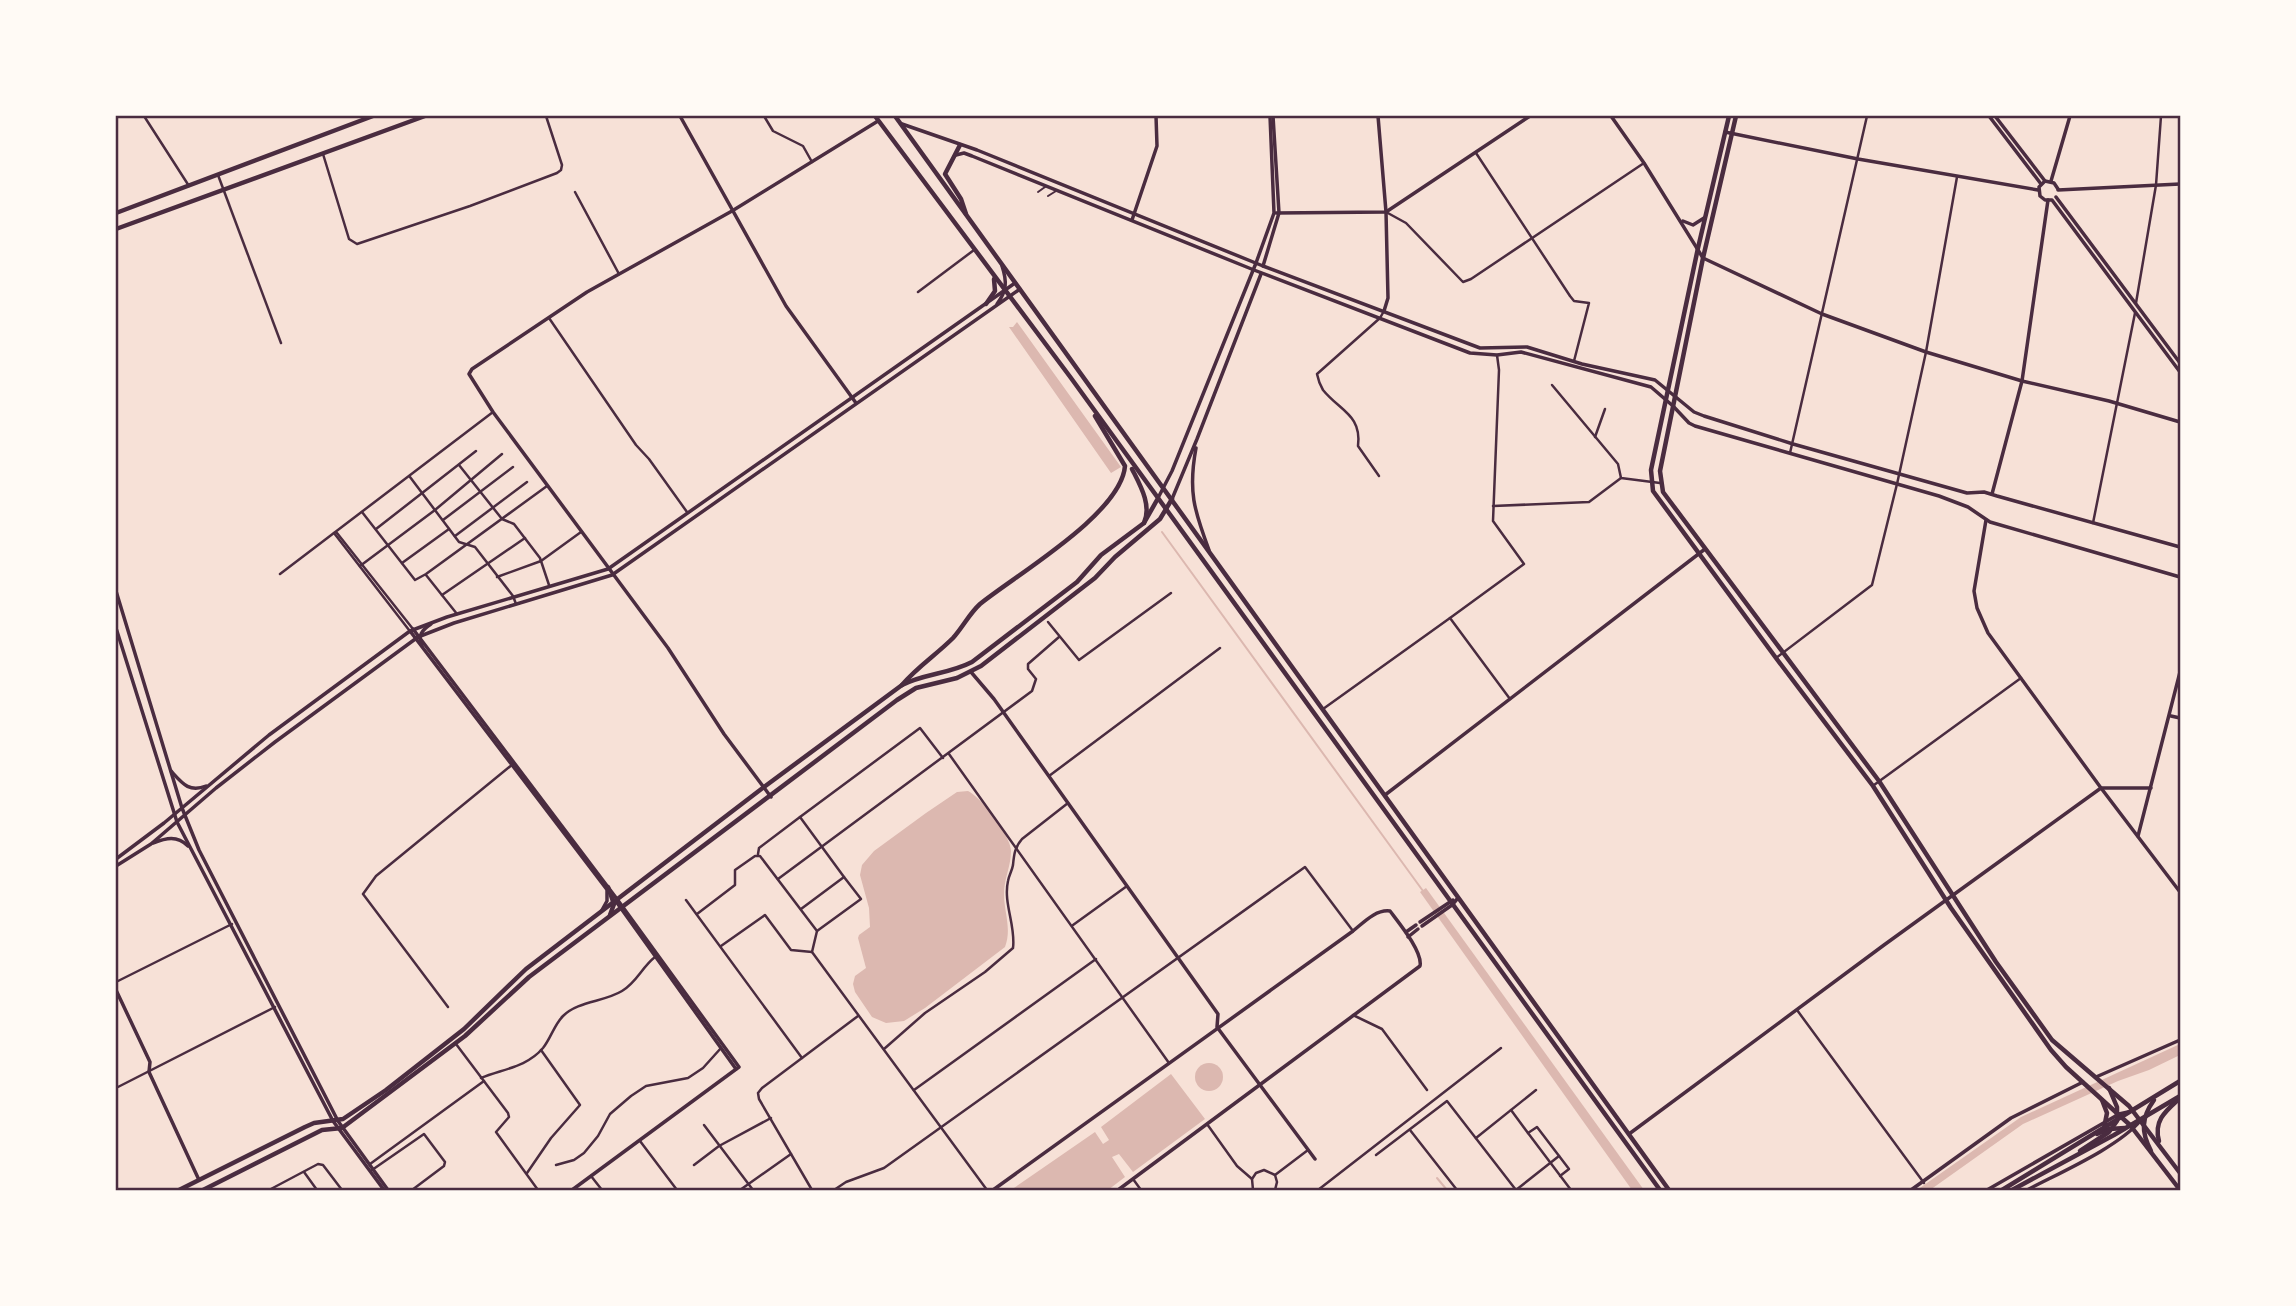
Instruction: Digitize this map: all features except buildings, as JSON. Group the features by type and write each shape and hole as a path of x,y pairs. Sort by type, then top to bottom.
{"main road":[{"path":"116,213 373,116"},
{"path":"116,229 425,116"},
{"path":"895,116 1669,1191"},
{"path":"1729,116 1651,470 1651,483 1656,496 1873,786 1946,900 2051,1050 2084,1084 2120,1115 2180,1190"},
{"path":"1736,116 1703,258 1660,471 1663,492 1879,782 1996,962 2052,1040 2142,1120 2180,1173"},
{"path":"877,118 1092,408 1660,1191"},
{"path":"960,145 948,167 946,177 961,199 966,214"},
{"path":"986,304 996,288 992,272"},
{"path":"179,1191 314,1123 336,1121 386,1090 464,1030 526,969 902,685 953,638 980,605 1093,518 1116,489 1125,473 1125,466 1100,427 1092,408"},
{"path":"1126,455 1146,502 1144,523"},
{"path":"203,1190 322,1130 340,1129 455,1043 529,977 908,692 971,672 1095,578 1115,556 1150,528 1166,511 1172,499"},
{"path":"902,685 953,671 977,659 1077,582 1101,555 1144,523 1157,500"},
{"path":"607,888 615,900 607,919"},
{"path":"2074,1156 2112,1129 2120,1115 2133,1111 2180,1081"},
{"path":"2109,1088 2120,1115"},
{"path":"2151,1152 2142,1120 2160,1094"},
{"path":"2095,1135 2105,1127 2107,1121 2100,1096"},
{"path":"2001,1191 2130,1127 2180,1097"},
{"path":"2162,1148 2157,1133 2159,1120 2180,1097"},
{"path":"2011,1191 2117,1121"},
{"path":"2095,1135 2130,1127 2162,1148"}],"street":[{"path":"144,116 189,186"},
{"path":"323,153 349,239 357,244 470,206 561,170 562,165 546,116"},
{"path":"680,116 786,306 856,403"},
{"path":"764,116 773,131 803,146 812,162"},
{"path":"1132,220 1157,146 1156,116"},
{"path":"1172,499 1198,439 1261,273 1277,213 1272,116"},
{"path":"1378,116 1388,298 1380,318 1317,374 1321,388 1355,421 1359,435 1358,446 1379,476"},
{"path":"1385,212 1530,116"},
{"path":"1611,116 1681,219 1703,258 1822,314 1926,352 2022,381 2116,403 2180,422"},
{"path":"1790,453 1867,116"},
{"path":"1989,116 2043,183"},
{"path":"1995,116 2043,183"},
{"path":"2051,181 2070,116"},
{"path":"2093,523 2137,303 2157,185 2161,116"},
{"path":"771,797 724,734 668,648 547,486 469,374 471,369 587,292 732,211 877,118"},
{"path":"901,124 1480,348 1521,346 1651,379 1700,415 1967,493 1992,494 2180,547"},
{"path":"1725,132 1858,159 2038,190"},
{"path":"1475,152 1574,301 1589,303 1574,360"},
{"path":"956,155 964,153 972,156 1261,273 1469,353 1497,355 1521,352 1651,387 1695,426 1897,484 1968,507 1986,520 2180,576"},
{"path":"1277,213 1385,212 1405,223 1463,282 1644,163"},
{"path":"218,175 281,343"},
{"path":"1776,658 1872,584 1926,352 1957,177"},
{"path":"2038,190 2043,183 2051,181"},
{"path":"2051,181 2058,190"},
{"path":"2058,190 2180,184"},
{"path":"2038,190 2040,196 2052,199 2137,303 2180,363"},
{"path":"1992,494 2022,381 2052,199 2058,190"},
{"path":"575,192 619,274"},
{"path":"2052,199 2180,372"},
{"path":"1157,500 1277,213"},
{"path":"1681,219 1693,225 1705,217"},
{"path":"918,292 976,250"},
{"path":"990,310 999,302 1005,290 1002,265"},
{"path":"116,859 174,815 269,735 411,630 439,619 608,569 1015,283"},
{"path":"116,866 151,844 275,742 418,637 612,575 1020,289"},
{"path":"549,318 636,445 649,458 688,513"},
{"path":"1323,709 1524,564 1493,521 1499,370 1497,355"},
{"path":"1552,385 1618,464 1621,478"},
{"path":"1595,437 1605,410"},
{"path":"280,574 494,412"},
{"path":"1198,439 1192,474 1193,502 1209,551"},
{"path":"376,529 476,451"},
{"path":"361,565 435,510 470,478 502,454"},
{"path":"459,465 502,519 514,524 525,538 541,561 549,586"},
{"path":"443,520 513,467"},
{"path":"409,476 455,536 466,545 475,547 516,604"},
{"path":"1493,506 1589,502 1621,478 1660,483"},
{"path":"455,536 527,482"},
{"path":"362,512 415,580 426,575 547,486"},
{"path":"1986,520 1975,585 1977,608 1988,633 2180,891"},
{"path":"402,563 449,529"},
{"path":"335,532 418,637 607,888 607,901 602,911"},
{"path":"497,577 541,561 581,532"},
{"path":"442,595 525,538"},
{"path":"1384,795 1705,549"},
{"path":"426,575 457,614"},
{"path":"116,591 182,808 233,924"},
{"path":"1048,622 1079,660 1171,593"},
{"path":"1450,618 1510,699"},
{"path":"418,637 424,628 439,619"},
{"path":"116,628 177,822 340,1129 386,1191"},
{"path":"423,645 424,636 435,630"},
{"path":"778,879 1032,691 1036,683 1028,664 1059,637"},
{"path":"1049,776 1220,648"},
{"path":"971,672 1004,713 1178,957 1218,1014 1217,1027 1315,1159"},
{"path":"2138,836 2171,716 2180,672"},
{"path":"1873,786 2021,678"},
{"path":"2171,716 2180,718"},
{"path":"697,914 735,885 736,870 758,855 759,848 920,728 943,758"},
{"path":"949,754 1168,1063"},
{"path":"448,1006 363,894 376,876 514,764"},
{"path":"169,768 187,788 198,789 206,786"},
{"path":"1629,1134 2101,788 2151,788"},
{"path":"884,1049 925,1013 985,972 1013,948 1015,933 1010,918 1007,881 1016,846 1068,803"},
{"path":"800,817 861,899 817,931 812,952"},
{"path":"151,844 174,838 185,843 193,853"},
{"path":"758,855 817,931"},
{"path":"834,1191 853,1179 884,1168 1305,867 1353,931"},
{"path":"801,909 844,877"},
{"path":"1072,926 1127,886"},
{"path":"1406,935 1458,898"},
{"path":"572,1191 737,1068 615,900"},
{"path":"686,900 802,1058"},
{"path":"993,1191 1353,931 1385,910 1391,913 1418,951 1420,965 1118,1191"},
{"path":"721,946 765,915 791,950 812,952 987,1191"},
{"path":"116,982 233,924"},
{"path":"369,1165 482,1080 520,1065 541,1050 563,1016 582,1005 609,998 627,988 657,956"},
{"path":"914,1090 1096,959"},
{"path":"116,990 150,1062 149,1072 199,1180"},
{"path":"116,1088 276,1007"},
{"path":"1797,1010 1924,1182"},
{"path":"1353,1015 1381,1028 1427,1090"},
{"path":"813,1191 758,1093 859,1016"},
{"path":"2097,1078 2180,1040"},
{"path":"455,1043 509,1116 496,1132 538,1191"},
{"path":"556,1165 574,1160 584,1153 598,1136 610,1114 631,1096 646,1086 688,1078 703,1068 722,1047"},
{"path":"1318,1191 1501,1048"},
{"path":"526,1174 551,1138 580,1105 541,1050"},
{"path":"1912,1191 2011,1118 2084,1084"},
{"path":"1476,1138 1536,1090"},
{"path":"1376,1155 1447,1101 1516,1191 1559,1156"},
{"path":"1511,1110 1571,1191"},
{"path":"1987,1191 2120,1115"},
{"path":"694,1165 719,1146 771,1118"},
{"path":"1207,1124 1237,1166 1252,1179"},
{"path":"704,1125 754,1191"},
{"path":"1528,1133 1538,1127 1569,1169 1560,1176"},
{"path":"2027,1191 2117,1141 2130,1127"},
{"path":"340,1129 386,1191"},
{"path":"1410,1130 1457,1191"},
{"path":"372,1170 424,1134 445,1162 444,1167 412,1191"},
{"path":"640,1141 677,1191"},
{"path":"1275,1175 1308,1150"},
{"path":"740,1191 791,1154"},
{"path":"269,1191 318,1164 323,1165 342,1191"},
{"path":"1253,1191 1252,1179 1256,1173 1264,1170 1275,1175 1275,1191"},
{"path":"304,1172 317,1191"},
{"path":"591,1176 602,1191"},
{"path":"1133,1180 1142,1191"}],"lane":[{"path":"1038,192 1045,186"},
{"path":"1048,196 1056,191"}],"shaded area":[{"path":"1017,322 1121,467 1111,473 1009,327 1013,327"},
{"path":"968,791 994,818 1010,844 1011,857 1004,894 1008,927 1005,947 925,1008 904,1021 886,1023 872,1017 855,992 853,984 855,976 866,968 858,938 870,927 869,908 860,875 862,865 874,851 926,813 957,792"},
{"path":"1426,888 1644,1190 1632,1190 1420,892"},
{"path":"2180,1044 2180,1055 2023,1124 1930,1190 1917,1190 2021,1117"},
{"path":"1209,1063 1219,1067 1223,1077 1219,1087 1209,1091 1199,1087 1195,1077 1199,1067"},
{"path":"1171,1074 1205,1119 1133,1172 1119,1154 1112,1157 1125,1177 1108,1190 1011,1190 1095,1132 1103,1144 1109,1140 1101,1127"}],"waterway":[{"path":"1162,532 1423,891"},
{"path":"1437,1178 1447,1190"}]}
